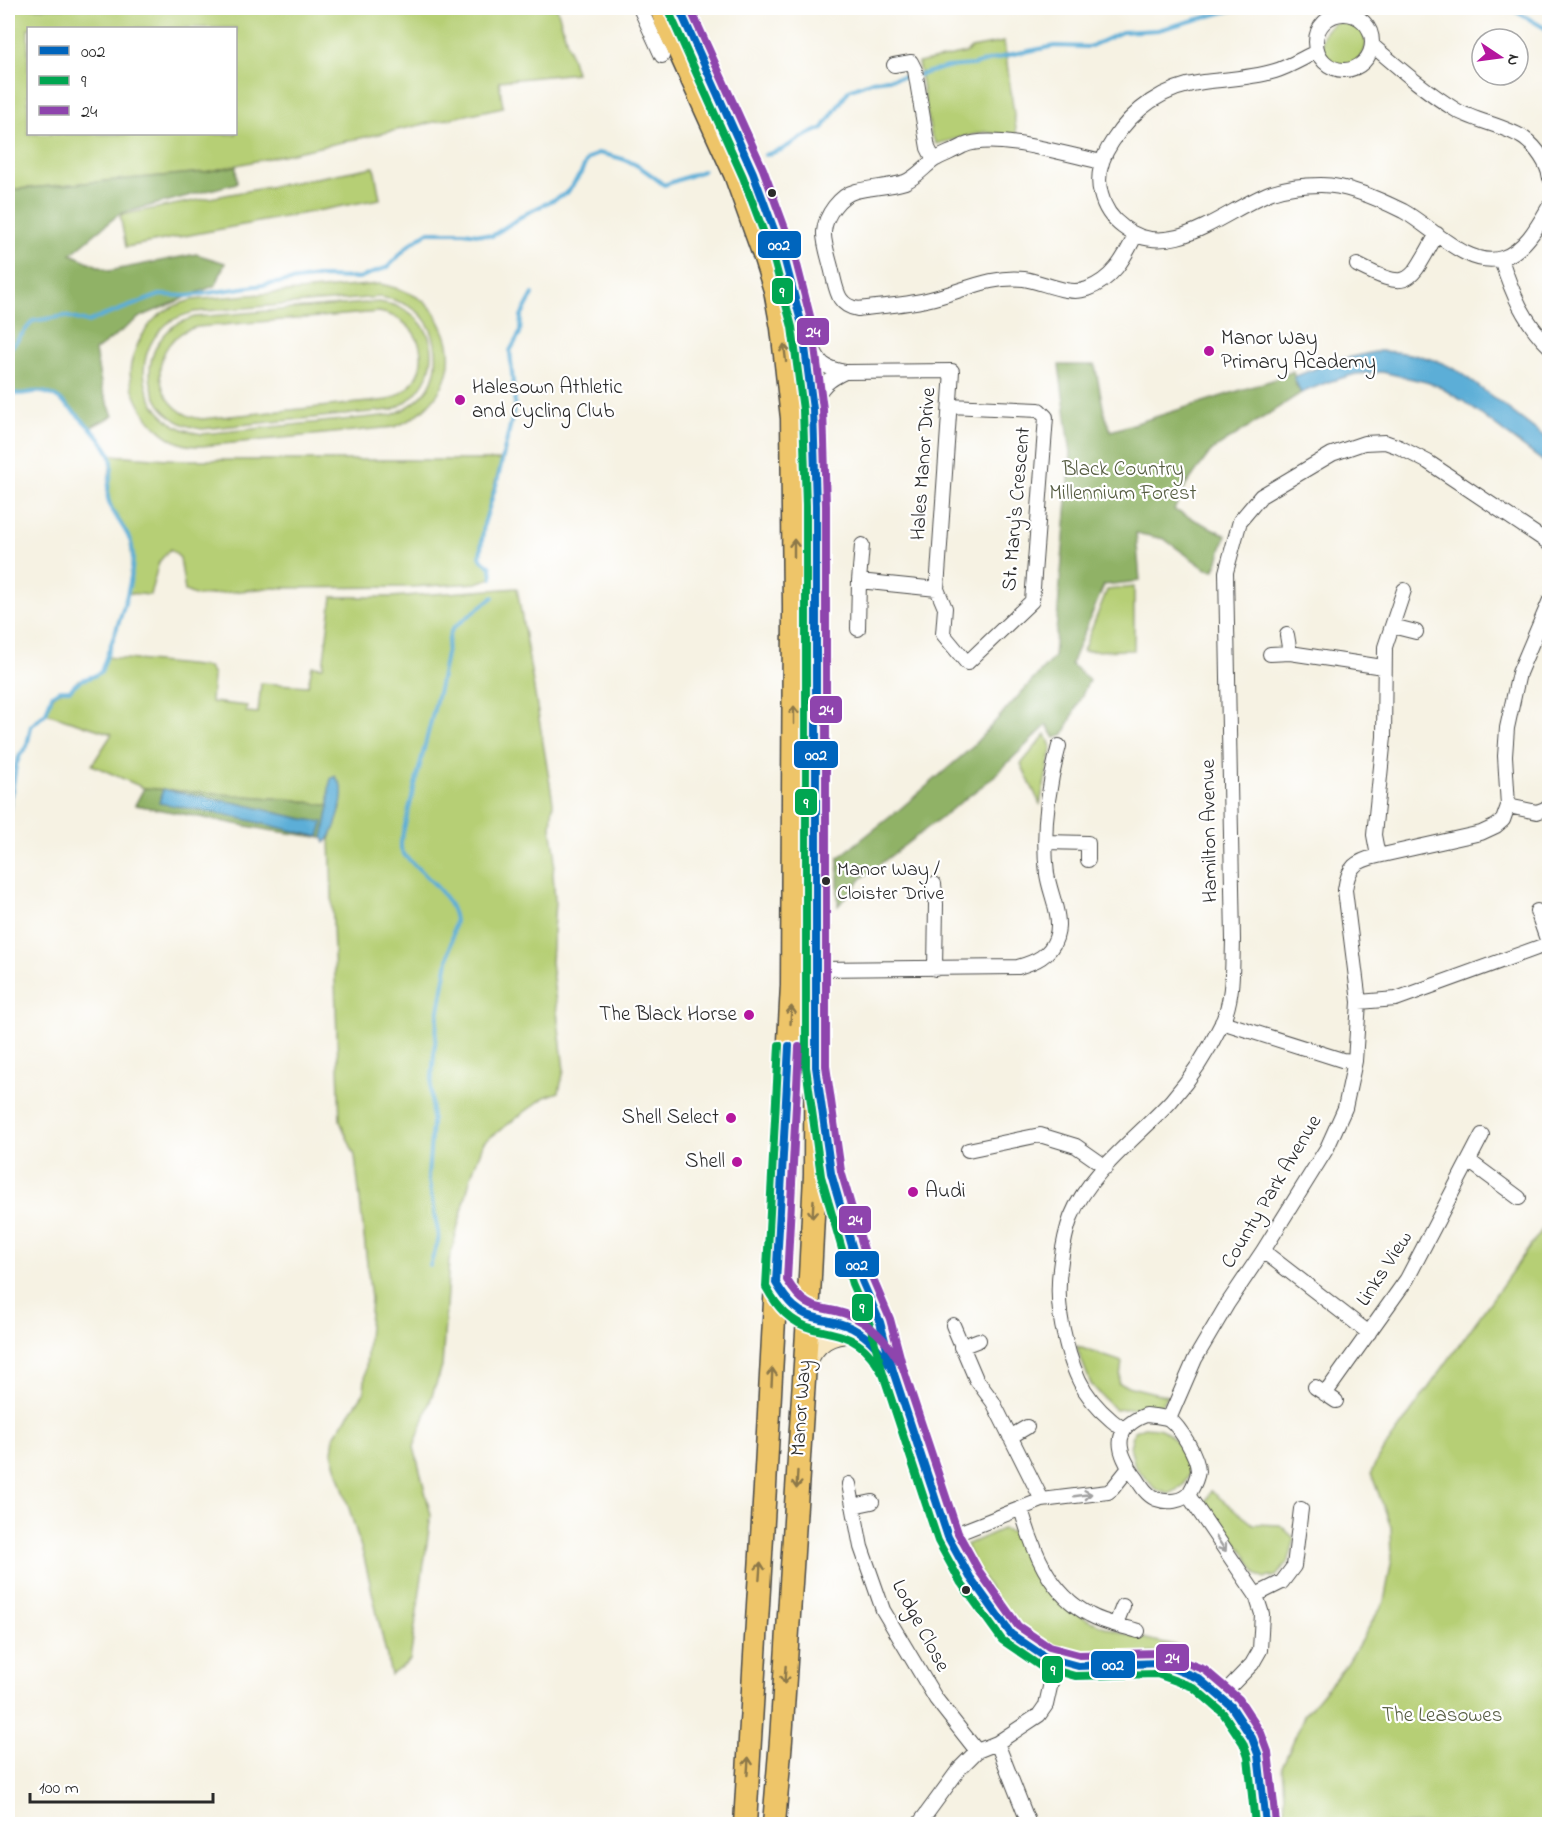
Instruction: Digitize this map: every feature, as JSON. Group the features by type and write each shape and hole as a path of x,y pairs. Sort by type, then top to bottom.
{"highway":[{"name":"Manor Way","path":"661,8 735,174 764,255 775,290 782,328 792,418 794,559 792,985 745,1824"},
{"name":"Manor Way","path":"679,8 690,37 753,173 784,257 802,325 813,409 816,506 815,1175 808,1317 774,1824"}],"main road":[{"path":"816,1067 831,1173 862,1281 875,1311 889,1353 892,1371 948,1537 970,1577 1011,1634 1034,1652 1078,1666 1159,1663 1198,1678 1231,1706 1245,1725 1258,1754 1266,1824"},
{"path":"777,1283 790,1306 808,1317 851,1327 862,1333 877,1347 892,1371"},
{"path":"804,1369 811,1354 822,1340 834,1334 862,1333 872,1325 875,1311"}],"street":[{"path":"640,8 662,56"},
{"path":"1352,11 1366,25 1371,35 1372,45 1365,60 1352,69 1343,70 1327,66 1316,52 1318,31 1327,13 1339,14 1352,11"},
{"path":"1372,45 1420,86 1458,111 1524,138 1536,150 1550,178"},
{"path":"1316,52 1278,71 1248,78 1201,82 1158,96 1145,104 1121,127 1102,162 1099,181 1103,201 1114,220 1135,236 1154,241 1180,238 1238,207 1273,192 1301,186 1324,185 1354,191 1405,212 1457,250 1485,259 1501,259 1512,254 1528,239 1550,205"},
{"path":"894,65 911,62 916,76 928,148 934,160"},
{"path":"1102,162 1018,144 986,142 966,145 934,160 912,179 891,186 854,191 836,205 828,218 824,232 837,292 842,302 851,308 858,309 924,301 997,278 1024,279 1077,292 1096,285 1115,272 1126,256 1135,236"},
{"path":"1357,265 1392,280 1405,280 1414,274 1437,234"},
{"path":"1501,259 1514,297 1538,336 1550,347"},
{"name":"Hales Manor Drive","path":"802,325 822,364 831,370 845,372 952,371 937,588"},
{"path":"813,409 821,387 845,372"},
{"name":"St. Mary's Crescent","path":"937,588 945,608 943,634 967,663 1032,601 1046,417 1039,410 950,406"},
{"name":"Hamilton Avenue","path":"1124,1430 1103,1415 1085,1393 1071,1365 1061,1321 1059,1278 1064,1239 1072,1215 1083,1195 1106,1167 1172,1100 1196,1069 1222,1022 1231,987 1233,940 1226,572 1240,521 1261,496 1332,454 1364,443 1385,442 1428,462 1550,545"},
{"path":"858,629 862,545"},
{"path":"859,581 937,588"},
{"path":"1404,590 1385,647 1384,737 1374,835 1378,856 1481,833 1503,820 1508,806 1505,756 1508,728 1519,673 1550,600"},
{"path":"1392,626 1416,632"},
{"path":"1287,635 1290,653"},
{"path":"1270,654 1290,653 1383,668"},
{"path":"816,969 1017,967 1041,960 1056,938 1058,921 1047,875 1045,842 1050,782 1059,746"},
{"path":"1508,806 1537,812 1550,807"},
{"path":"1045,842 1093,838 1088,860"},
{"name":"County Park Avenue","path":"1169,1419 1195,1359 1327,1148 1345,1108 1355,1061 1359,1002 1345,890 1347,875 1354,867 1363,860 1378,856"},
{"path":"934,884 942,904 935,969"},
{"path":"1359,1002 1396,999 1549,946 1537,911"},
{"path":"1222,1022 1342,1060 1355,1061"},
{"path":"968,1150 1040,1135 1076,1146 1106,1167"},
{"name":"Links View","path":"1325,1394 1407,1279 1482,1135"},
{"path":"1469,1161 1520,1198"},
{"path":"1263,1251 1369,1333"},
{"path":"953,1325 976,1379 993,1402 1042,1500"},
{"path":"961,1347 979,1340"},
{"path":"1146,1415 1169,1419 1182,1434 1195,1457 1198,1469 1196,1482 1188,1495 1175,1501 1157,1499 1148,1494 1120,1453 1119,1442 1124,1430 1134,1419 1146,1415"},
{"path":"1010,1437 1027,1427"},
{"path":"948,1537 1042,1500 1108,1491 1129,1468"},
{"name":"Lodge Close","path":"849,1484 861,1547 883,1610 936,1699 977,1751"},
{"path":"1188,1495 1256,1595 1262,1614 1263,1632 1260,1650 1252,1664 1220,1697"},
{"path":"853,1506 872,1502"},
{"path":"1021,1509 1029,1537 1045,1573 1057,1588 1074,1605 1090,1616 1138,1631"},
{"path":"1256,1595 1282,1582 1294,1566 1301,1509"},
{"path":"1116,1624 1123,1606"},
{"path":"920,1824 960,1768 977,1751 997,1743 1039,1715 1046,1705 1056,1660"},
{"path":"997,1743 1029,1824"}],"green space":[{"path":"8,8 557,8 576,73 499,81 503,107 205,172 8,190"},
{"path":"1344,21 1359,28 1366,43 1359,58 1344,65 1329,58 1322,43 1329,28"},
{"path":"1004,42 1017,136 984,132 936,144 931,134 918,63 966,53 971,48"},
{"path":"236,166 237,183 119,214 71,254 109,271 196,254 225,263 216,285 140,317 95,351 102,389 113,416 89,428 67,405 48,392 8,392 8,190 205,172"},
{"path":"374,167 380,199 126,247 120,215"},
{"path":"380,284 394,287 420,298 435,314 448,343 447,374 433,400 422,411 394,427 202,446 183,444 172,439 152,423 137,400 130,376 135,350 151,323 169,309 192,300","holes":["380,297 397,301 418,312 432,332 436,351 435,370 429,387 412,404 392,415 202,434 183,429 167,419 155,406 147,390 144,372 146,355 154,338 168,323 181,316 194,312"]},
{"path":"379,302 409,312 417,319 426,331 431,344 432,358 429,371 415,394 391,410 202,429 184,425 170,416 159,404 150,374 152,358 158,343 170,329 195,317","holes":["379,312 396,318 409,327 417,339 421,353 420,367 414,380 404,391 388,400 202,419 176,408 167,397 162,384 160,371 162,357 169,345 182,333 197,327"]},
{"name":"Black Country Millennium Forest","path":"1059,365 1095,365 1104,412 1111,431 1276,379 1293,371 1296,385 1301,393 1211,451 1186,485 1174,510 1226,535 1215,570 1206,569 1164,539 1136,533 1140,581 1104,585 1071,664 1089,680 1064,734 1055,738 1047,725 991,779 862,878 838,906 838,858 969,750 1054,657 1071,454"},
{"path":"111,455 182,460 501,460 480,550 482,559 491,567 492,578 476,583 411,587 267,588 197,596 185,591 180,558 170,549 159,562 150,595 127,593 131,550 123,525 109,501"},
{"path":"1134,587 1134,650 1083,651 1107,590"},
{"path":"517,588 553,802 551,827 555,852 553,874 555,901 551,962 564,1070 559,1092 545,1097 484,1142 471,1176 449,1261 442,1367 414,1447 431,1515 410,1660 391,1675 364,1557 332,1453 334,1436 364,1393 371,1299 355,1156 340,1121 330,839 340,808 296,800 144,788 92,765 112,734 46,713 56,694 70,690 78,680 96,676 101,672 106,657 208,667 213,675 211,702 247,706 246,712 258,713 261,683 308,686 312,666 323,667 332,597 391,597"},
{"path":"1046,734 1052,749 1040,804 1021,764"},
{"path":"144,788 296,800 341,808 330,839 135,805"},
{"name":"The Leasowes","path":"1549,1220 1549,1824 1286,1824 1282,1767 1305,1714 1347,1664 1384,1602 1392,1559 1391,1527 1371,1473 1378,1458"},
{"path":"1076,1346 1122,1362 1119,1384 1167,1396 1161,1405 1115,1410 1091,1384"},
{"path":"1144,1427 1158,1428 1167,1432 1184,1454 1189,1467 1188,1478 1176,1491 1169,1494 1156,1490 1135,1466 1130,1447 1134,1431"},
{"path":"1211,1491 1253,1524 1280,1525 1294,1538 1287,1564 1276,1576 1265,1578 1257,1575 1243,1551 1205,1502"},
{"path":"1002,1529 1018,1533 1042,1582 1070,1609 1107,1628 1185,1647 1183,1659 1153,1653 1085,1656 1066,1653 1033,1639 1004,1611 973,1563 966,1545"}],"water":[{"path":"1379,351 1422,356 1461,373 1549,440 1549,466 1463,401 1438,386 1382,372 1356,374 1301,393 1294,377 1334,361"},
{"path":"335,776 342,788 342,801 335,826 325,843 323,838 329,806 329,786 331,779"},
{"path":"163,789 323,822 319,837 227,815 159,803"}],"waterway":[{"path":"919,75 947,67 973,65 1055,46 1089,47 1122,32 1158,30 1239,8"},
{"path":"1510,8 1550,31"},
{"path":"765,155 781,150 823,128 849,90 872,81 912,76"},
{"path":"8,351 33,321 65,316 87,322 160,295 188,296 318,277 359,278 388,267 409,245 428,232 464,232 492,236 525,214 567,193 587,160 598,153 633,163 664,185 703,171"},
{"path":"492,578 491,567 480,556 484,524 497,482 515,405 510,351 520,333 521,316 533,294"},
{"path":"8,391 20,394 37,392 50,394 80,418 103,443 112,462 108,498 130,540 133,560 123,610 101,672 78,682 70,690 60,690 52,695 46,713 31,726 27,746 16,765 8,816"},
{"path":"430,1266 439,1238 428,1176 432,1124 431,1089 437,1022 455,921 453,912 443,894 405,856 401,849 401,841 440,685 450,634 453,628 493,597"}],"transit line":[{"name":"002","path":"679,8 753,173 784,257 802,325 813,409 816,506 816,1067 831,1173 862,1281 880,1322 893,1371 948,1537 970,1577 1011,1634 1045,1657 1078,1666 1159,1663 1198,1678 1231,1706 1252,1738 1258,1754 1266,1824"},
{"name":"24","path":"690,8 763,169 794,253 812,324 823,409 826,506 826,1066 841,1171 872,1277 890,1319 903,1368 958,1533 979,1571 1018,1626 1049,1647 1079,1655 1161,1653 1205,1670 1239,1699 1261,1733 1268,1752 1276,1823"},
{"name":"9","path":"669,12 743,177 774,260 792,327 803,410 806,506 806,1067 821,1176 852,1284 870,1325 883,1374 938,1541 961,1583 1002,1640 1040,1666 1075,1676 1157,1674 1193,1687 1223,1713 1243,1743 1248,1757 1255,1824"},
{"name":"9","path":"779,1045 766,1287 780,1307 798,1323 842,1336 862,1347 884,1376"},
{"name":"002","path":"789,1046 776,1283 789,1302 800,1311 813,1317 848,1326 865,1336 893,1371"},
{"name":"24","path":"799,1047 787,1280 796,1292 811,1305 846,1314 871,1328 888,1345 902,1366"}],"place":[{"name":"Manor Way Primary Academy","path":"1209,351"},
{"name":"Halesown Athletic and Cycling Club","path":"460,400"},
{"name":"Manor Way / Cloister Drive","path":"826,881"},
{"name":"The Black Horse","path":"749,1015"},
{"name":"Shell Select","path":"731,1118"},
{"name":"Shell","path":"737,1162"},
{"name":"Audi","path":"913,1192"}]}
